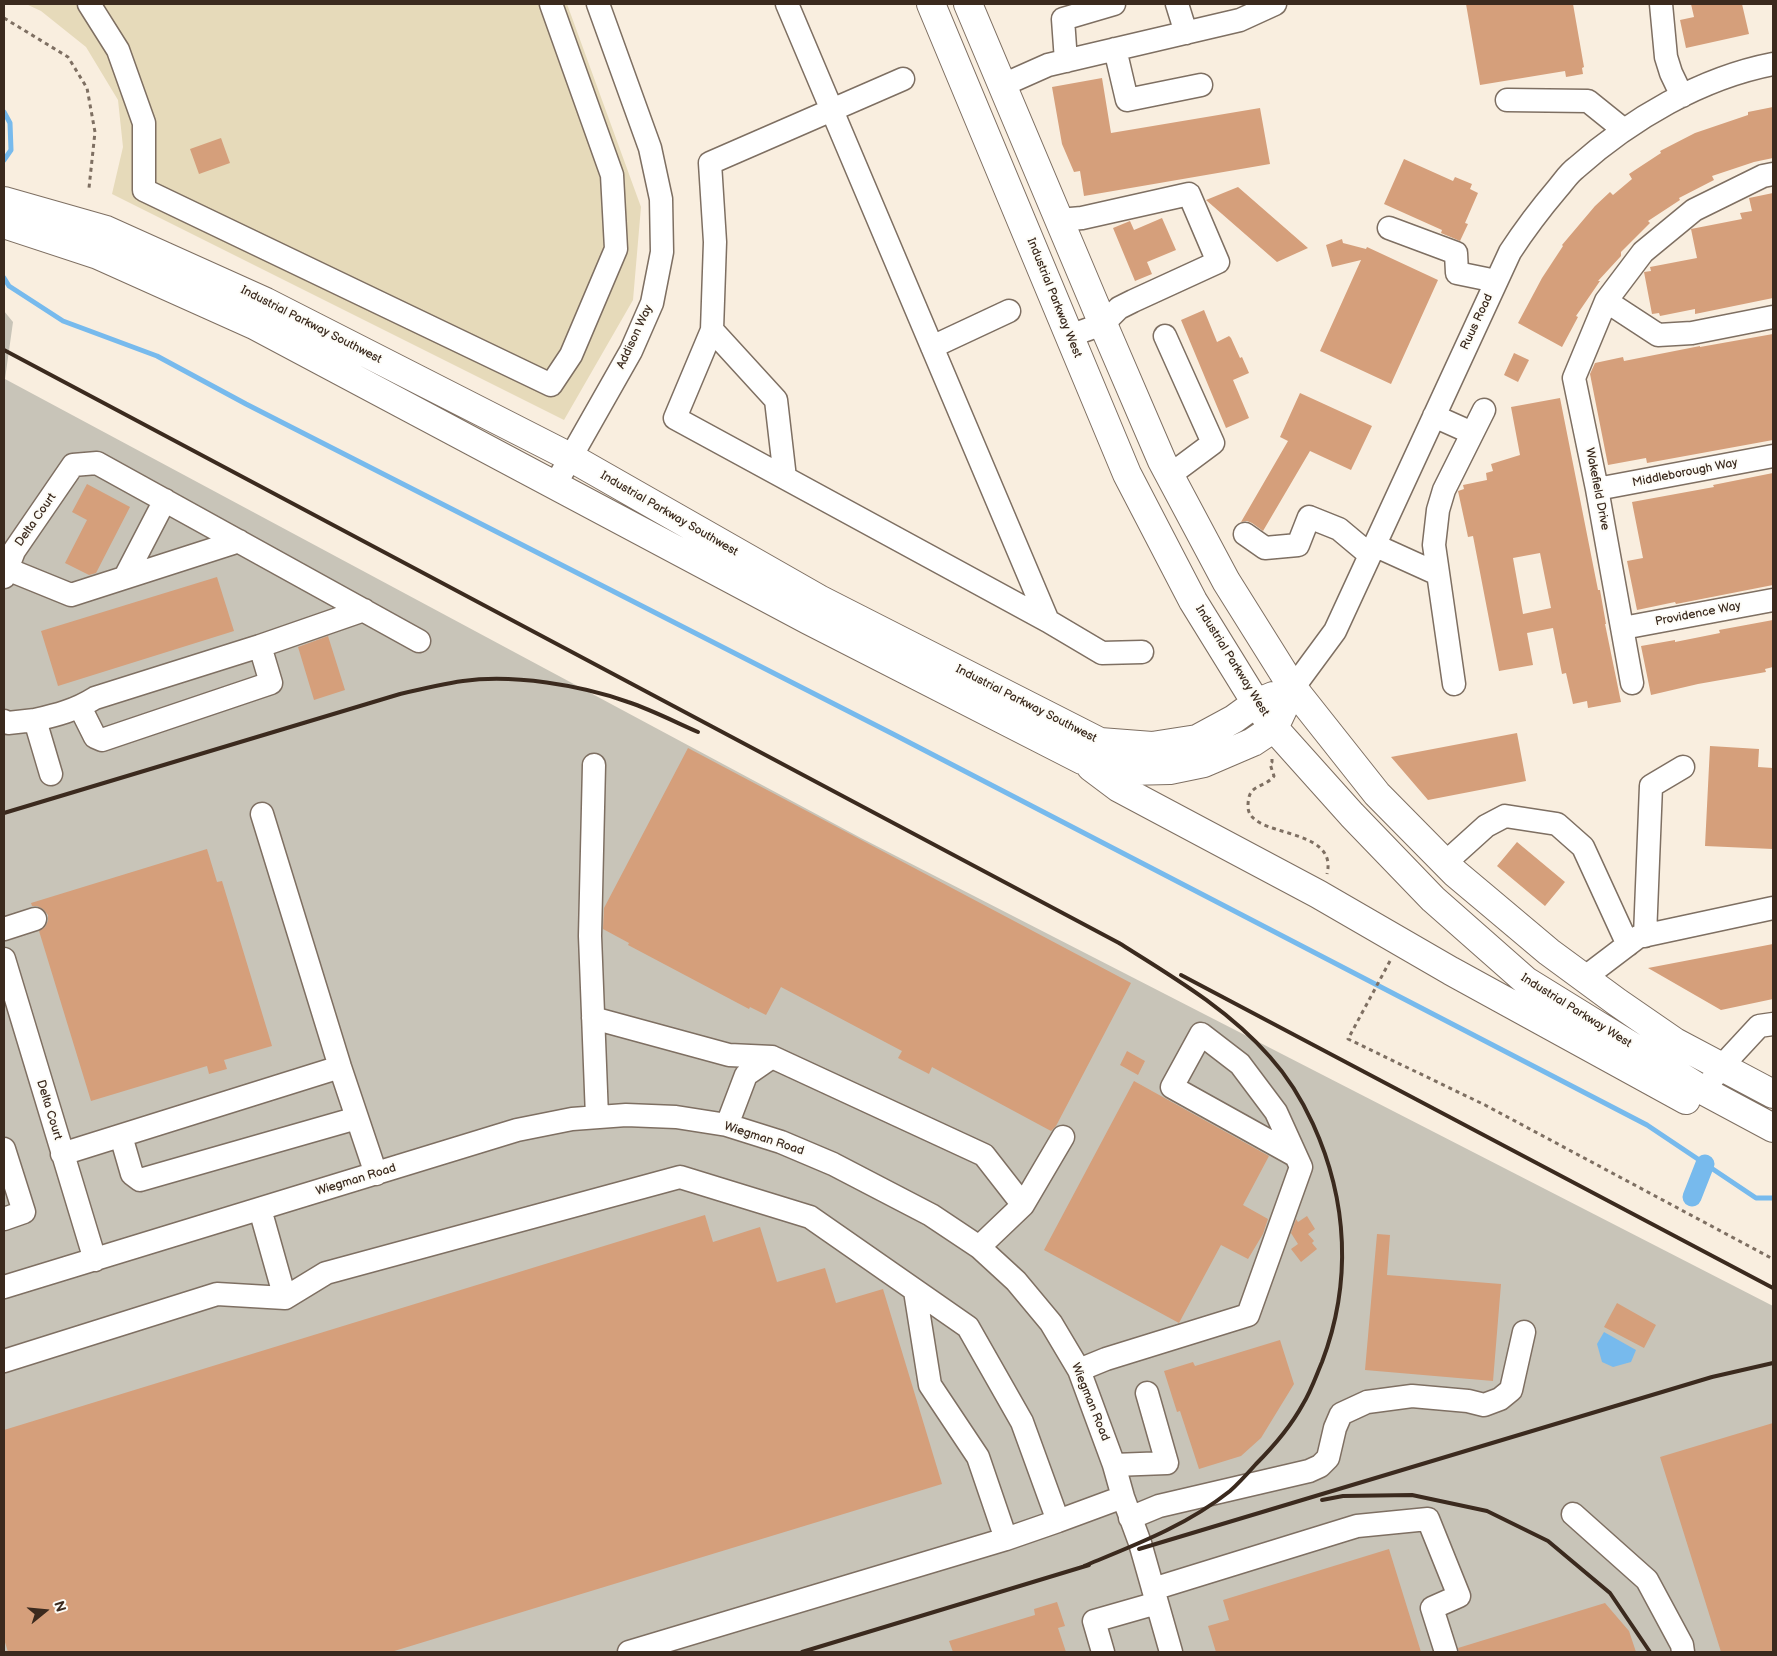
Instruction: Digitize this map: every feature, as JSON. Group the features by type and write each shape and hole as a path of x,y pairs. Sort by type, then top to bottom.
{"main road":[{"name":"Industrial Parkway West","path":"931,4 1127,474 1193,601 1256,703 1274,728 1352,815 1433,900 1526,981 1704,1091 1773,1128"},
{"path":"968,4 1103,324 1170,475 1226,581 1293,688 1377,794 1445,863 1549,952 1675,1042 1773,1094"},
{"name":"Industrial Parkway Southwest","path":"4,200 102,243 266,302 570,457 819,599 1100,742 1152,746 1197,739 1234,719 1256,703 1293,688"},
{"name":"Industrial Parkway Southwest","path":"4,224 102,243 808,620 1082,760 1127,771 1170,770 1204,763 1253,742 1274,728"},
{"path":"1274,728 1293,688"},
{"path":"1082,760 1119,788 1318,894 1460,976 1773,1148"}],"street":[{"path":"89,4 118,50 144,124 144,190 551,385 571,355 616,249 612,175 551,4"},
{"name":"Addison Way","path":"555,484 631,351 652,303 662,252 661,199 650,148 598,4"},
{"path":"787,4 1048,621"},
{"path":"1066,61 1063,19 1114,4"},
{"path":"1177,4 1186,33"},
{"path":"1003,85 1048,65 1240,20 1274,4"},
{"path":"1662,4 1666,57 1682,96"},
{"path":"1115,49 1127,100 1201,85"},
{"name":"Ruus Road","path":"1293,688 1335,631 1496,281 1510,252 1534,216 1575,168 1624,130 1682,96 1720,79 1773,64"},
{"path":"903,79 710,163 715,242 712,330 675,418 1048,621 1102,653 1142,652"},
{"path":"1507,100 1588,101 1624,130"},
{"name":"Wakefield Drive","path":"1632,683 1597,489 1574,378 1606,301 1643,252 1694,210 1763,176 1773,174"},
{"path":"1059,220 1082,218 1189,194 1218,262 1119,308 1103,324 1069,336"},
{"path":"1389,228 1456,253 1458,273 1496,281"},
{"path":"1606,301 1658,335 1692,333 1773,317"},
{"path":"932,347 1009,311"},
{"path":"712,330 776,400 785,478"},
{"path":"1165,336 1213,443 1170,475"},
{"path":"1454,684 1434,545 1438,510 1444,490 1484,410"},
{"path":"1434,416 1472,433"},
{"name":"Middleborough Way","path":"1597,489 1773,456"},
{"name":"Delta Court","path":"5,573 14,551 73,465 97,463 166,500"},
{"path":"125,577 166,500 419,641"},
{"path":"1245,534 1265,548 1298,545 1309,517 1339,529 1372,550 1438,574"},
{"path":"5,573 71,595 239,541"},
{"name":"Providence Way","path":"1623,628 1773,600"},
{"path":"4,721 8,723 36,720 80,708 95,698 260,646 364,610"},
{"path":"80,708 95,737 102,740 271,683 260,646"},
{"path":"36,720 51,774"},
{"path":"594,765 590,936 597,1117"},
{"path":"1637,940 1651,786 1683,768"},
{"path":"262,814 340,1067 376,1174"},
{"path":"1445,863 1486,826 1505,816 1556,824 1583,846 1637,940"},
{"path":"1584,978 1637,940 1773,908"},
{"path":"4,929 36,919"},
{"name":"Delta Court","path":"4,959 11,1008 62,1154 95,1260"},
{"path":"593,1018 729,1055 772,1057 984,1155 1023,1205"},
{"path":"1704,1091 1721,1066 1759,1026 1773,1024"},
{"path":"1079,1370 1106,1359 1248,1315 1301,1167 1296,1156 1276,1112 1240,1064 1201,1034 1172,1087 1296,1156"},
{"path":"727,1125 746,1075 772,1057"},
{"path":"62,1154 340,1067"},
{"name":"Wiegman Road","path":"4,1288 517,1130 572,1119 626,1115 676,1117 727,1125 781,1142 832,1164 931,1215 978,1247 1016,1281 1051,1323 1079,1370 1114,1465 1122,1497 1140,1543 1171,1652"},
{"path":"121,1136 132,1174 140,1180 357,1118"},
{"path":"978,1247 1023,1205 1063,1137"},
{"path":"4,1148 24,1212 4,1219"},
{"path":"4,1361 217,1294 285,1298 326,1272 680,1177 810,1217 968,1327 1022,1422 1058,1521"},
{"path":"260,1209 285,1298"},
{"path":"915,1291 930,1385 978,1457 1006,1539"},
{"path":"1130,1518 1160,1506 1320,1466 1328,1458 1340,1414 1366,1402 1412,1396 1484,1405 1500,1399 1511,1390 1524,1332"},
{"path":"1114,1465 1167,1463 1147,1393"},
{"path":"629,1652 1006,1539 1122,1497"},
{"path":"1573,1514 1647,1580 1684,1652"},
{"path":"1103,1652 1094,1622 1155,1596 1357,1526 1428,1519 1459,1596 1432,1608 1446,1652"}],"path":[{"path":"4,18 68,57 87,88 95,132 89,188"},
{"path":"1274,728 1272,762 1270,764 1274,776 1270,782 1252,791 1248,799 1247,808 1251,816 1267,826 1302,838 1318,846 1324,852 1328,869 1318,894"},
{"path":"1393,955 1348,1039 1486,1105 1773,1259"}],"shaded area":[{"path":"26,4 567,4 641,207 633,300 564,420 112,194 123,147 118,100 86,47 41,11"},
{"path":"4,311 13,322 5,379 861,838 1773,1306 1773,1652 4,1652"}],"water":[{"path":"1604,1332 1636,1350 1631,1362 1613,1367 1602,1362 1597,1344"}],"building":[{"path":"1466,4 1573,4 1584,67 1582,68 1583,74 1566,77 1565,71 1480,85"},
{"path":"1691,4 1742,4 1749,34 1686,48 1680,20 1694,17"},
{"path":"1102,78 1111,133 1260,108 1270,164 1084,196 1080,171 1074,172 1062,144 1052,87"},
{"path":"1773,107 1773,158 1754,162 1712,176 1714,180 1679,198 1680,200 1648,221 1650,223 1621,252 1621,256 1598,281 1600,281 1576,316 1578,317 1562,347 1518,323 1562,245 1595,206 1610,192 1613,195 1632,179 1629,174 1661,153 1660,151 1695,133 1748,115 1748,112"},
{"path":"221,138 230,163 199,174 190,149"},
{"path":"1404,159 1453,181 1455,177 1472,184 1470,189 1478,193 1465,223 1468,224 1460,241 1441,233 1442,230 1384,204"},
{"path":"1238,187 1308,248 1277,262 1206,200"},
{"path":"1773,193 1773,298 1695,314 1695,309 1660,316 1659,313 1652,314 1644,272 1651,271 1650,267 1697,258 1691,229 1742,219 1740,213 1752,211 1749,198"},
{"path":"1162,218 1176,250 1147,262 1152,274 1135,281 1113,228 1130,221 1134,230"},
{"path":"1342,239 1343,243 1366,249 1367,247 1438,280 1391,384 1320,351 1361,260 1332,267 1326,245"},
{"path":"1204,310 1217,342 1229,336 1249,373 1233,380 1249,418 1226,428 1181,320"},
{"path":"1773,334 1773,440 1647,463 1646,458 1608,465 1590,374 1595,363 1623,357 1624,361"},
{"path":"1514,353 1529,360 1518,382 1504,375"},
{"path":"1300,393 1372,426 1351,470 1310,451 1263,531 1252,523 1247,521 1241,522 1288,441 1280,437"},
{"path":"1560,398 1621,702 1588,708 1587,701 1573,704 1566,673 1562,674 1553,628 1527,633 1533,665 1499,671 1473,536 1468,537 1458,491 1464,489 1463,485 1487,480 1486,473 1493,471 1491,464 1520,455 1511,407","holes":["1540,553 1551,608 1523,614 1513,558"]},
{"path":"1773,473 1773,585 1637,610 1627,561 1643,558 1632,502 1714,487 1713,485"},
{"path":"87,484 130,507 96,573 89,575 65,563 87,520 72,512"},
{"path":"217,577 234,631 58,686 41,631"},
{"path":"1773,620 1773,667 1765,669 1766,672 1698,684 1651,695 1641,646 1675,640 1675,642 1720,633 1719,630"},
{"path":"328,636 345,690 314,700 298,647"},
{"path":"1517,733 1526,781 1428,800 1391,757"},
{"path":"1710,746 1759,749 1758,767 1773,768 1773,849 1705,846"},
{"path":"688,748 1131,983 1056,1126 1051,1131 932,1067 929,1074 898,1058 902,1051 781,987 766,1015 750,1007 749,1009 628,945 629,943 603,929 604,908"},
{"path":"1517,842 1565,882 1545,906 1497,866"},
{"path":"207,849 217,882 222,881 272,1046 224,1060 227,1069 209,1074 207,1066 91,1101 39,931 45,927 48,915 43,909 32,906 31,903"},
{"path":"1773,944 1773,999 1721,1010 1648,968"},
{"path":"1127,1051 1145,1061 1138,1075 1120,1065"},
{"path":"1134,1081 1269,1156 1243,1205 1268,1219 1263,1234 1248,1259 1221,1245 1179,1323 1044,1250"},
{"path":"705,1215 713,1242 760,1227 777,1282 825,1268 836,1303 883,1289 942,1484 391,1652 8,1652 4,1639 4,1430"},
{"path":"1307,1216 1315,1229 1308,1234 1314,1241 1312,1243 1317,1249 1301,1262 1291,1249 1298,1244 1291,1233 1296,1219 1298,1222"},
{"path":"1377,1234 1390,1235 1387,1275 1501,1284 1493,1381 1365,1370"},
{"path":"1617,1303 1656,1325 1644,1348 1604,1327"},
{"path":"1280,1340 1294,1384 1261,1438 1241,1456 1199,1469 1180,1411 1177,1412 1164,1371 1193,1362 1195,1366"},
{"path":"1773,1423 1773,1652 1721,1652 1660,1457"},
{"path":"1389,1549 1421,1652 1216,1652 1208,1626 1229,1620 1223,1600"},
{"path":"1057,1602 1065,1626 1058,1628 1066,1652 953,1652 949,1641 1035,1615 1034,1609"},
{"path":"1605,1603 1629,1631 1636,1652 1459,1652 1458,1648"}],"waterway":[{"path":"4,112 10,123 11,150 4,160"},
{"path":"4,278 9,286 63,321 157,356 246,404 893,734 1647,1125 1756,1198 1773,1198"},
{"path":"1692,1197 1705,1164"}],"railway":[{"path":"4,350 1119,943 1179,981 1218,1009 1254,1040 1270,1057 1294,1089 1313,1124 1325,1153 1339,1212 1342,1272 1332,1332 1322,1362 1306,1399 1288,1428 1230,1491 1178,1525 1084,1566"},
{"path":"4,813 400,694 463,681 483,679 525,680 568,686 637,705 698,732"},
{"path":"1181,975 1773,1288"},
{"path":"1139,1549 1712,1377 1773,1363"},
{"path":"1322,1500 1343,1496 1412,1495 1487,1511 1548,1541 1610,1593 1650,1652"},
{"path":"802,1652 1089,1565"}]}
